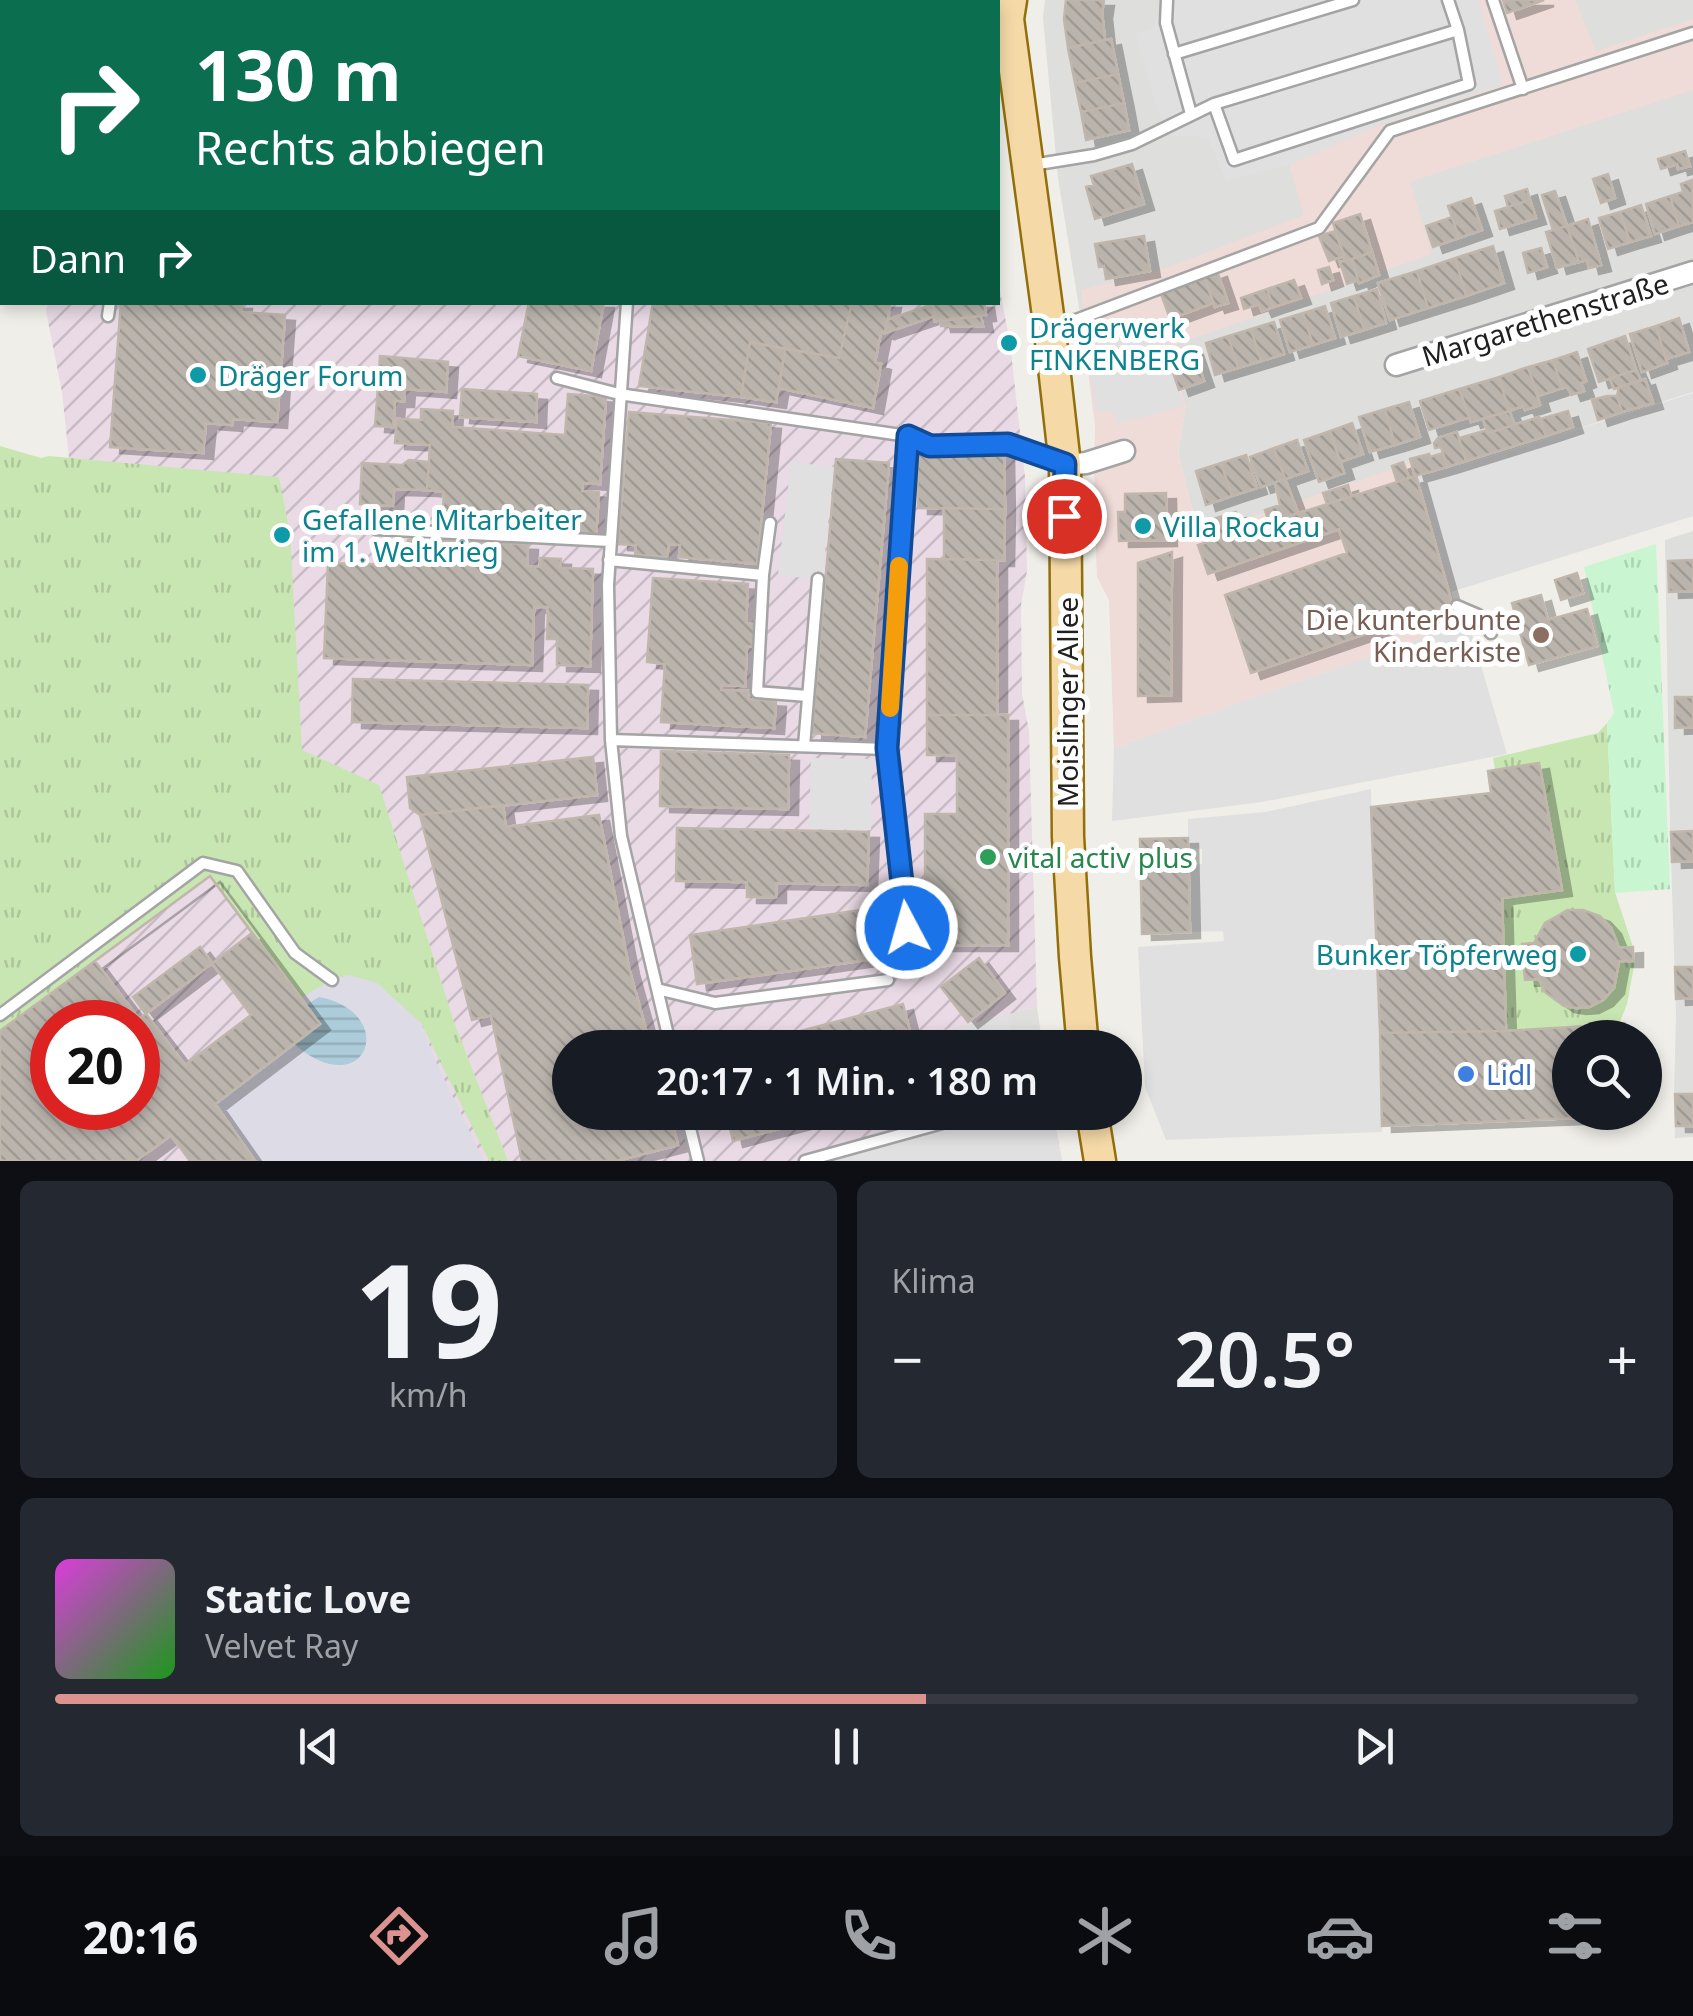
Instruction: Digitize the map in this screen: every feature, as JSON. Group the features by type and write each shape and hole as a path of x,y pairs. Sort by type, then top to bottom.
{"main road":[{"name":"Moislinger Allee","path":"1005,12 1065,464 1068,837 1081,1030"},
{"path":"1095,1130 1100,1161"}],"street":[{"name":"Margarethenstraße","path":"1396,365 1693,272"},
{"path":"1065,464 1086,463 1124,451"}],"lane":[{"path":"1167,0 1166,23 1191,114"},
{"path":"1174,54 1353,0"},
{"path":"1214,104 1234,160 1470,84 1448,0"},
{"path":"1493,0 1523,89"},
{"path":"1026,166 1094,155 1132,144 1214,104 1458,30"},
{"path":"1049,323 1076,320 1319,228 1390,130 1693,34"},
{"path":"108,316 110,305"},
{"path":"626,305 609,560 611,740 621,836 667,1030"},
{"path":"557,378 620,394 908,436 930,446 1008,444 1065,464"},
{"path":"908,436 887,748 910,963"},
{"path":"770,522 757,692 808,696"},
{"path":"376,530 610,541"},
{"path":"609,560 763,575"},
{"path":"804,746 818,579"},
{"path":"1457,606 1478,615 1491,633"},
{"path":"611,740 887,748"},
{"path":"0,1014 203,862 237,871 294,952 332,980"},
{"path":"657,988 714,1003 888,980"},
{"path":"690,1130 698,1161"},
{"path":"805,1161 917,1130"}],"shaded area":[{"path":"1045,0 1693,0 1693,392 1419,479 1413,463 1199,535 1178,453 1186,406 1157,324 1083,332 1058,178 1043,18"},
{"path":"1164,0 1478,0 1503,85 1377,126 1289,165 1226,181 1208,137 1169,135 1159,114 1135,34 1153,29"},
{"path":"1478,0 1575,0 1596,51 1693,19 1693,90 1410,182 1432,254 1169,347 1157,321 1115,327 1156,324 1186,406 1178,453 1199,535 1414,462 1455,604 1435,633 1114,748 1109,600 1097,577 1095,425 1081,290 1155,272 1304,215 1289,165 1377,126 1502,85"},
{"path":"1000,290 1025,477 1027,571 1021,605 1022,694 1029,731 1037,1007 945,1030 552,1030 552,1130 1056,1130 1062,1161 0,1161 0,819 71,477 48,305 1000,305"},
{"path":"1156,325 1184,406 1116,424 1113,412 1096,411 1085,335"},
{"path":"1693,393 1693,516 1451,592 1419,479"},
{"path":"791,462 834,467 822,580 778,575"},
{"path":"1693,531 1693,1137 1675,1138 1676,1014 1665,540"},
{"path":"1468,621 1507,754 1262,802 1112,821 1114,748"},
{"path":"811,758 872,759 871,830 809,829"},
{"path":"1371,789 1382,1132 1166,1140 1145,1087 1138,947 1224,941 1223,931 1190,932 1188,865 1202,864 1202,849 1188,848 1188,819 1265,812"},
{"path":"349,975 377,983 421,1023 484,1161 255,1161 215,1104 320,1024 300,998"},
{"path":"1037,1007 1040,1030 945,1030"},
{"path":"1008,1017 1011,1030 952,1030"},
{"path":"945,1130 1056,1130 1062,1161 824,1161"}],"green space":[{"path":"0,446 41,458 279,477 290,533 302,750 379,785 454,1022 508,1161 489,1161 421,1023 332,980 300,998 210,877 42,1000 30,1000 30,1009 0,1031"},
{"path":"1656,544 1670,889 1615,893 1607,723 1614,713 1584,567"},
{"path":"1607,723 1615,892 1635,961 1627,1004 1621,1020 1552,1020 1552,1028 1506,1031 1502,898 1562,890 1540,763 1495,769 1493,758 1598,733"}],"water":[{"path":"319,997 344,1006 360,1020 366,1035 364,1050 355,1061 340,1065 319,1060 294,1044 320,1024 306,1005"}],"building":[{"path":"1066,0 1104,0 1105,40 1068,48"},
{"path":"1503,0 1544,0 1507,13"},
{"path":"1111,39 1118,74 1075,83 1068,48"},
{"path":"1118,74 1124,103 1081,112 1075,83"},
{"path":"1124,103 1129,130 1086,140 1081,112"},
{"path":"1685,151 1690,166 1678,169 1677,164 1661,169 1658,159"},
{"path":"1132,164 1144,204 1095,219 1086,187 1094,185 1091,176"},
{"path":"1608,174 1615,198 1601,203 1593,179"},
{"path":"1692,180 1693,222 1679,226 1670,196 1683,192 1681,184"},
{"path":"1527,189 1530,200 1508,207 1505,196"},
{"path":"1555,191 1567,226 1553,230 1542,195"},
{"path":"1670,196 1679,226 1655,234 1646,204"},
{"path":"1471,198 1482,230 1459,238 1448,206"},
{"path":"1530,200 1536,218 1500,229 1495,211"},
{"path":"1641,205 1651,236 1630,242 1620,212"},
{"path":"1620,212 1630,242 1608,249 1599,218"},
{"path":"1360,214 1372,252 1346,261 1333,223"},
{"path":"1452,217 1459,238 1433,247 1426,226"},
{"path":"1588,219 1601,265 1589,268 1587,260 1579,262 1567,226"},
{"path":"1567,226 1579,262 1557,268 1546,232"},
{"path":"1335,231 1344,256 1329,261 1319,236"},
{"path":"1144,236 1150,271 1106,279 1104,266 1099,267 1095,244"},
{"path":"1493,246 1504,283 1466,296 1455,258"},
{"path":"1541,248 1547,267 1528,273 1523,253"},
{"path":"1372,252 1379,275 1359,283 1352,259"},
{"path":"1455,258 1466,296 1428,308 1417,271"},
{"path":"1352,259 1358,280 1347,284 1340,262"},
{"path":"1329,267 1333,280 1322,284 1318,270"},
{"path":"1217,271 1228,303 1215,307 1204,276"},
{"path":"1417,271 1428,308 1390,320 1378,283"},
{"path":"1204,276 1213,303 1170,319 1160,291"},
{"path":"1294,280 1301,298 1273,307 1267,289"},
{"path":"1267,289 1273,307 1262,311 1259,304 1244,309 1241,298"},
{"path":"1377,289 1386,323 1364,330 1354,296"},
{"path":"1354,296 1364,330 1341,337 1331,303"},
{"name":"Dräger Forum","path":"121,305 242,305 241,312 285,315 277,422 233,419 232,425 206,423 203,453 110,447"},
{"path":"528,305 603,305 591,371 518,356"},
{"path":"652,305 851,305 839,358 750,342 741,397 639,386"},
{"path":"851,305 890,305 875,362 881,364 873,408 779,388 785,349 839,358"},
{"path":"933,305 984,305 986,315 935,321"},
{"path":"933,305 935,316 885,333 887,320"},
{"path":"1325,306 1335,338 1313,345 1303,313"},
{"path":"1303,313 1313,345 1290,352 1280,320"},
{"path":"981,316 983,326 941,326 940,321"},
{"path":"1679,318 1689,352 1666,359 1656,326"},
{"path":"1274,322 1284,354 1261,361 1251,329"},
{"path":"1656,326 1667,363 1642,372 1630,334"},
{"path":"1251,329 1261,361 1238,368 1228,336"},
{"path":"1228,336 1238,368 1215,375 1206,343"},
{"path":"1625,336 1636,370 1599,382 1588,349"},
{"path":"750,342 785,349 776,402 741,397"},
{"path":"1193,349 1204,381 1179,390 1168,358"},
{"path":"1577,352 1586,381 1581,383 1584,391 1571,395 1568,387 1562,388 1553,360"},
{"path":"380,356 448,362 446,392 378,387"},
{"path":"1553,360 1562,388 1538,396 1528,367"},
{"path":"1528,367 1540,405 1509,411 1499,377"},
{"path":"1636,370 1641,381 1614,389 1610,378"},
{"path":"1499,377 1509,411 1471,422 1459,389"},
{"path":"1645,379 1653,403 1622,412 1617,396 1619,387"},
{"path":"378,387 405,389 404,401 395,401 393,427 375,426"},
{"path":"462,389 537,394 536,422 460,417"},
{"path":"1459,389 1470,417 1429,430 1420,401"},
{"path":"568,394 606,397 600,484 583,483 582,491 599,492 596,534 442,524 444,492 427,490 430,445 395,443 397,419 421,420 421,409 453,411 452,427 565,435"},
{"path":"1617,396 1622,412 1598,420 1592,400"},
{"path":"1409,402 1420,437 1395,445 1385,409"},
{"path":"1385,409 1395,445 1370,452 1359,417"},
{"path":"1509,411 1515,425 1488,433 1483,419"},
{"path":"1568,411 1573,427 1546,436 1540,419"},
{"path":"629,412 771,423 757,564 679,557 680,545 669,544 667,557 635,555 636,545 618,544"},
{"path":"1539,417 1546,436 1466,461 1459,438"},
{"path":"1352,423 1363,454 1340,462 1330,431"},
{"path":"1330,431 1344,473 1319,482 1304,440"},
{"path":"1457,432 1466,461 1447,467 1441,447 1435,448 1434,443"},
{"path":"1297,440 1308,471 1285,479 1274,448"},
{"path":"1274,448 1285,479 1261,487 1250,457"},
{"path":"917,450 1004,450 1005,509 918,508"},
{"path":"1443,453 1447,467 1415,476 1410,459"},
{"path":"1246,455 1257,488 1232,496 1221,463"},
{"path":"836,459 889,463 865,737 812,733"},
{"path":"409,460 429,462 427,490 394,489 393,506 360,504 362,463 402,465"},
{"path":"1403,462 1409,478 1397,482 1392,466"},
{"path":"1221,463 1232,496 1206,505 1196,471"},
{"path":"1416,476 1452,604 1251,673 1225,595 1347,553 1339,529 1208,574 1198,545"},
{"path":"1285,479 1298,513 1269,523 1265,510 1280,505 1275,482"},
{"path":"1348,485 1351,496 1327,504 1323,493"},
{"name":"Villa Rockau","path":"1166,493 1167,540 1119,541 1118,512 1125,512 1125,494"},
{"path":"944,508 1005,509 1004,560 944,559"},
{"path":"1236,512 1242,529 1211,538 1206,521"},
{"path":"408,540 528,544 527,566 540,567 540,558 561,559 560,568 593,569 590,666 557,665 557,639 547,639 548,607 534,607 532,665 324,658 328,563 401,565 402,556 407,556"},
{"path":"1172,552 1171,695 1138,696 1138,563"},
{"path":"927,559 997,560 997,715 927,715"},
{"path":"1693,560 1693,591 1669,592 1668,561"},
{"path":"1577,573 1583,593 1561,600 1555,580"},
{"path":"653,578 748,584 746,623 755,624 754,647 747,646 745,686 721,685 721,690 749,691 748,699 776,701 774,728 661,722 665,664 647,662"},
{"path":"1541,595 1548,620 1587,609 1597,646 1529,665 1512,603"},
{"path":"353,679 588,685 587,728 352,722"},
{"path":"1675,697 1693,697 1693,727 1675,728"},
{"path":"927,715 1008,715 1008,945 925,945 925,814 957,814 957,755 927,755"},
{"path":"661,751 789,755 788,809 660,806"},
{"path":"593,757 597,795 420,815 410,808 407,777"},
{"path":"1539,763 1562,890 1502,898 1506,1031 1380,1033 1371,807 1491,793 1488,771"},
{"path":"503,805 506,827 599,815 629,968 646,1030 552,1030 552,1130 674,1130 678,1145 616,1161 522,1161 491,1015 472,1020 420,815"},
{"path":"677,828 869,832 867,885 776,883 776,897 747,897 747,882 676,881"},
{"path":"1693,831 1693,861 1672,862 1671,832"},
{"path":"1188,838 1190,932 1142,934 1140,839"},
{"path":"210,876 320,1024 215,1104 255,1161 190,1161 171,1135 136,1161 0,1161 0,1031 30,1009 30,1130 160,1130 160,1032 185,1065 251,1015 200,947 133,997 135,1000 42,1000"},
{"path":"210,876 252,933 160,1003 160,1000 125,1000 95,961"},
{"path":"882,907 888,957 697,984 690,935"},
{"name":"Bunker Töpferweg","path":"1568,910 1600,916 1611,928 1619,948 1633,947 1633,961 1619,961 1614,988 1589,1007 1564,1006 1546,993 1539,979 1525,980 1522,944 1534,943 1545,923"},
{"path":"979,958 1005,993 968,1022 941,987"},
{"path":"1675,967 1693,967 1693,998 1676,999"},
{"path":"903,1004 910,1030 804,1030"},
{"path":"1552,1028 1552,1119 1382,1126 1380,1033"},
{"path":"1675,1094 1693,1094 1693,1126 1676,1126"},
{"path":"730,1130 775,1130 733,1141"}],"slow traffic":[{"path":"890,708 899,566"}],"place":[{"name":"Drägerwerk FINKENBERG","path":"1009,343"},
{"name":"Dräger Forum","path":"198,375"},
{"name":"Villa Rockau","path":"1143,526"},
{"name":"Gefallene Mitarbeiter im 1. Weltkrieg","path":"282,535"},
{"name":"Die kunterbunte Kinderkiste","path":"1541,635"},
{"name":"vital activ plus","path":"988,857"},
{"name":"Bunker Töpferweg","path":"1578,954"},
{"name":"Lidl","path":"1466,1074"}],"route":[{"path":"907,928 887,748 908,436 930,446 1008,444 1065,464 1064,516"}]}
